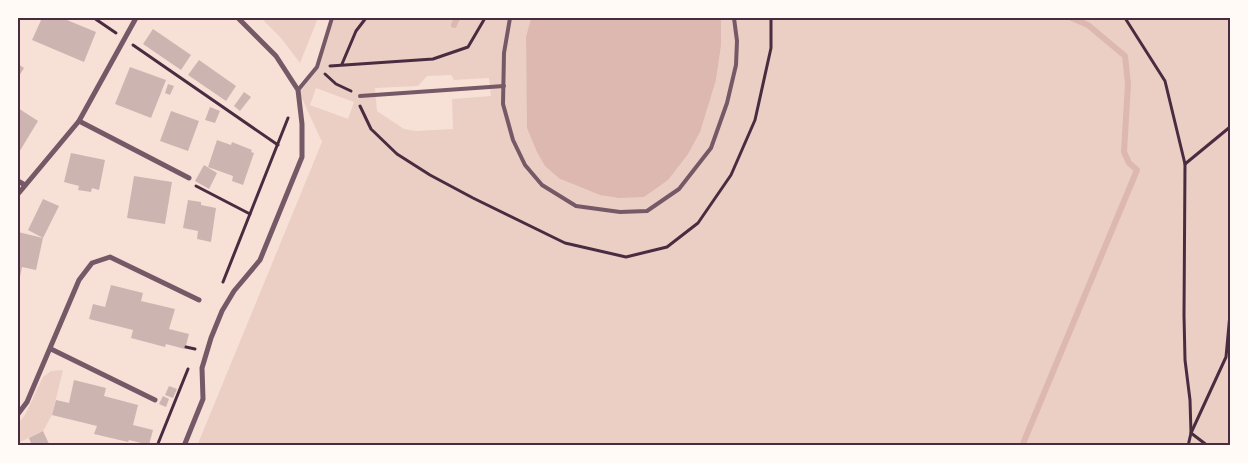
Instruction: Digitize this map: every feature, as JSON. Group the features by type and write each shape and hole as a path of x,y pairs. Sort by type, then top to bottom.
{"street":[{"path":"18,194 79,120 136,18"},
{"path":"184,446 203,399 202,368 222,311 234,291 260,260 302,157 302,124 298,90 276,56 238,18"},
{"path":"79,120 189,178"},
{"path":"18,181 26,185"},
{"path":"18,414 27,402 79,280 92,263 110,257 199,300"},
{"path":"51,349 156,400"}],"lane":[{"path":"298,90 317,67 332,18"},
{"path":"510,18 504,53 503,104 514,140 525,165 542,185 576,206 620,212 647,211 680,189 711,148 727,103 736,65 737,41 734,18"},
{"path":"360,96 504,86"}],"path":[{"path":"94,18 278,145"},
{"path":"342,64 356,31 366,18"},
{"path":"317,67 434,59 468,46 484,18"},
{"path":"317,67 336,84 360,96 360,107 371,129 397,154 430,175 565,243 626,257 668,247 698,224 731,175 755,120 771,48 771,18"},
{"path":"1125,18 1165,81 1185,164 1185,360 1190,400 1191,433"},
{"path":"221,288 288,118"},
{"path":"1185,164 1230,127"},
{"path":"189,178 192,184 250,214"},
{"path":"1188,446 1191,433 1226,357 1230,314"},
{"path":"186,348 196,349 193,358"},
{"path":"157,446 189,367"},
{"path":"1191,433 1208,446"}],"shaded area":[{"path":"261,18 318,18 300,63 281,38"},
{"path":"332,18 396,20 402,18 531,18 526,38 527,88 560,179 601,194 620,197 644,197 716,80 721,46 721,18 1230,18 1230,445 197,446 322,142 298,90 317,67","holes":["451,75 454,80 489,78 491,96 452,99 453,129 416,131 404,129 377,111 375,88 418,86 427,76","316,88 354,102 348,119 310,105"]},
{"path":"531,18 721,18 721,46 716,80 700,132 688,154 668,180 644,197 619,198 600,195 560,179 545,166 527,128 526,37"},
{"path":"63,370 52,415 43,431 18,443 18,424 25,415 43,377 51,371"}],"building":[{"path":"42,18 62,18 96,32 84,62 32,40"},
{"path":"153,29 191,55 181,70 143,44"},
{"path":"199,60 236,86 226,101 188,75"},
{"path":"18,64 24,68 19,76 18,75"},
{"path":"130,67 166,80 151,118 115,104"},
{"path":"168,84 174,86 170,95 165,93"},
{"path":"244,92 251,97 240,111 234,106"},
{"path":"210,107 220,111 215,123 205,120"},
{"path":"18,108 38,121 18,154"},
{"path":"171,111 199,121 188,151 160,141"},
{"path":"217,140 231,145 232,142 252,150 251,152 254,153 243,185 232,181 233,176 208,167"},
{"path":"71,153 105,160 99,190 92,188 91,192 78,190 79,186 64,182"},
{"path":"204,165 217,173 209,189 195,181"},
{"path":"134,176 172,182 165,224 127,218"},
{"path":"43,199 59,206 43,238 28,230"},
{"path":"188,200 201,202 201,205 216,208 211,242 197,239 198,231 183,228"},
{"path":"18,232 43,238 36,270 22,267 18,286"},
{"path":"111,285 143,293 141,301 175,309 169,329 189,334 185,349 166,344 165,347 131,338 133,330 89,319 93,304 105,307"},
{"path":"74,380 106,388 104,396 138,405 133,425 153,430 149,445 94,434 97,426 52,415 56,400 69,403"},
{"path":"169,386 177,389 173,398 165,395"},
{"path":"163,396 169,399 166,407 159,404"},
{"path":"43,431 50,446 32,446 29,438"}],"waterway":[{"path":"454,25 457,18"},
{"path":"1022,446 1137,170 1129,163 1124,152 1128,84 1125,56 1088,25 1072,18"}]}
